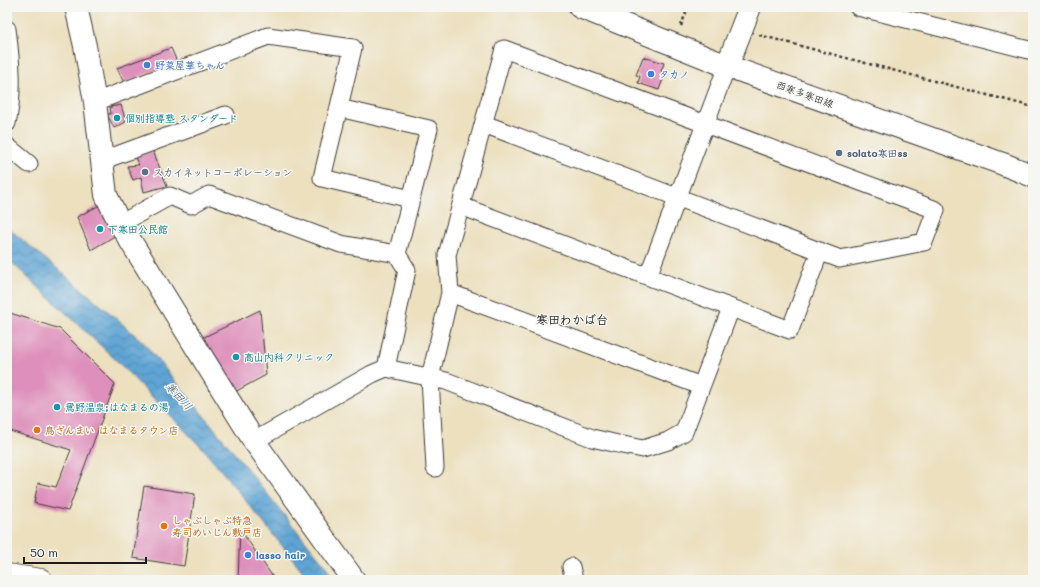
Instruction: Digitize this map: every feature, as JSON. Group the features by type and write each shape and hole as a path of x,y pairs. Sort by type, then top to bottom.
{"main road":[{"path":"76,7 95,102 106,195 120,224 254,441 354,580"},
{"name":"西寒多寒田線","path":"580,7 727,66 995,161 1033,176"},
{"path":"727,66 750,7"},
{"path":"7,575 41,580"}],"street":[{"path":"858,7 1033,51"},
{"path":"7,29 10,51 10,93 9,116 7,123"},
{"path":"95,102 268,36 353,48 322,178 411,199"},
{"path":"435,468 430,378 450,293 448,255 504,49 936,210 924,242 840,259 484,124"},
{"path":"648,276 727,66"},
{"path":"339,108 429,129 397,254"},
{"path":"101,161 226,115"},
{"path":"7,146 29,164"},
{"path":"120,224 170,196 191,205 209,196 341,244 397,254 408,270 386,368"},
{"path":"461,206 790,330 820,251"},
{"path":"450,293 701,386"},
{"path":"254,441 372,374 386,368 446,381 592,438 643,449 668,441 684,432 731,308"}],"path":[{"path":"681,26 688,7"},
{"path":"755,34 1033,107"}],"water":[{"name":"寒田川","path":"7,227 143,342 325,565 334,580 308,580 301,569 207,453 116,360 7,258"}],"building":[{"name":"野菜屋華ちゃん","path":"171,48 177,62 124,83 117,68"},
{"name":"タカノ","path":"643,57 664,63 661,71 665,73 659,90 638,83 640,76 636,75"},
{"name":"個別指導塾 スタンダード","path":"121,105 126,122 114,128 107,114 111,114 110,107"},
{"name":"スカイネットコーポレーション","path":"153,151 167,186 144,192 141,177 133,180 127,166 139,165 134,156"},
{"name":"下寒田公民館","path":"98,206 120,224 118,234 91,250 77,217"},
{"name":"高山内科クリニック","path":"260,310 266,375 231,394 198,340"},
{"name":"鴛野温泉;はなまるの湯","path":"7,312 60,329 115,384 68,511 34,503 38,483 56,487 71,450 7,430"},
{"name":"しゃぶしゃぶ特急 寿司めいじん敷戸店","path":"144,486 195,494 184,566 133,558"},
{"name":"lasso hair","path":"240,529 275,580 238,580"}],"place":[{"name":"野菜屋華ちゃん","path":"147,65"},
{"name":"タカノ","path":"651,74"},
{"name":"個別指導塾 スタンダード","path":"117,118"},
{"name":"solato寒田ss","path":"839,153"},
{"name":"スカイネットコーポレーション","path":"145,172"},
{"name":"下寒田公民館","path":"100,229"},
{"name":"高山内科クリニック","path":"236,357"},
{"name":"鴛野温泉;はなまるの湯","path":"57,407"},
{"name":"鳥ざんまい はなまるタウン店","path":"37,430"},
{"name":"しゃぶしゃぶ特急 寿司めいじん敷戸店","path":"164,526"},
{"name":"lasso hair","path":"248,555"}],"district":[{"name":"寒田わかば台","path":"572,320"}]}
